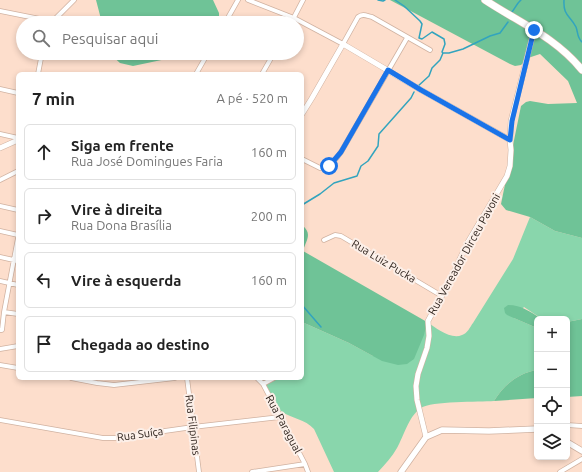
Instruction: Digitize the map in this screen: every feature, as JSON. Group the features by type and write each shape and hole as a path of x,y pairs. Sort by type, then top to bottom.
{"highway":[{"path":"486,0 557,45 574,60 582,70"}],"main road":[{"path":"401,472 426,437 442,430 457,429 489,431 534,429"},
{"path":"570,444 582,451"}],"street":[{"path":"58,16 74,0"},
{"path":"229,16 238,0"},
{"path":"248,0 289,16"},
{"path":"295,16 303,0"},
{"path":"0,11 23,16"},
{"path":"304,111 358,17 361,15 372,18 430,50"},
{"path":"304,23 343,44 510,140"},
{"name":"Rua Vereador Dirceu Pavoni","path":"426,437 417,400 416,386 418,374 427,348 428,321 468,242 507,176 510,166 512,121 534,30"},
{"path":"304,160 320,168 329,166 341,152 407,38"},
{"path":"38,72 41,60"},
{"path":"197,72 203,60"},
{"path":"263,72 270,60"},
{"path":"0,89 16,93"},
{"path":"0,134 16,138"},
{"path":"0,148 16,140"},
{"path":"0,180 16,173"},
{"path":"0,206 16,210"},
{"path":"0,231 16,235"},
{"name":"Rua Luiz Pucka","path":"324,240 335,235 341,236 442,296"},
{"path":"0,257 16,261 9,283 2,330 0,330"},
{"path":"0,281 16,285"},
{"path":"4,312 16,314"},
{"path":"0,349 16,346"},
{"path":"0,366 16,368"},
{"path":"81,380 114,385 158,380"},
{"name":"Rua Filipinas","path":"187,380 199,472"},
{"name":"Rua Paragual","path":"259,380 263,384 306,464 308,472"},
{"path":"263,384 270,380"},
{"name":"Rua Suíça","path":"0,420 103,438 115,438 280,417"},
{"path":"570,425 582,426"},
{"path":"560,472 582,459"},
{"path":"252,472 306,464"}],"green space":[{"path":"96,0 213,0 219,13 219,16 100,16"},
{"path":"390,0 582,0 582,238 555,231 530,217 506,210 501,204 521,106 530,101 548,104 577,103 568,81 540,54 528,58 521,65 515,66"},
{"path":"117,60 162,60 133,66 120,63"},
{"path":"530,217 555,231 582,238 582,319 570,321 570,316 538,316 524,307 514,318 534,327 534,371 524,374 512,381 502,390 494,401 445,403 421,408 413,416 395,451 378,472 334,472 314,429 307,423 290,416 277,408 259,380 304,380 304,323 349,343 373,356 427,322 448,335 453,336 464,334 473,323 513,259"},
{"path":"304,227 308,234 304,248"},
{"path":"304,252 427,322 424,335 414,359 407,364 398,365 382,361 349,343 304,323"},
{"path":"508,305 513,305 530,311 538,316 534,316 534,327 507,315 504,308"},
{"path":"582,319 582,396 570,397 570,321"},
{"path":"534,371 534,398 494,401 507,385 518,377"}],"waterway":[{"path":"378,0 385,0"},
{"path":"395,0 404,6 422,24 419,38 422,39 432,32 444,39 445,44 440,60 432,68 429,76 417,87"},
{"path":"511,13 521,0"},
{"path":"564,0 566,12 574,23 578,37 582,42"},
{"path":"443,53 463,49 490,36 500,33 508,22"},
{"path":"304,204 334,183 357,176 361,166 368,161 378,146 379,134 411,98 414,92"},
{"path":"304,307 321,327"}],"route":[{"path":"329,166 341,152 388,70 510,140 512,121 534,30"}]}
